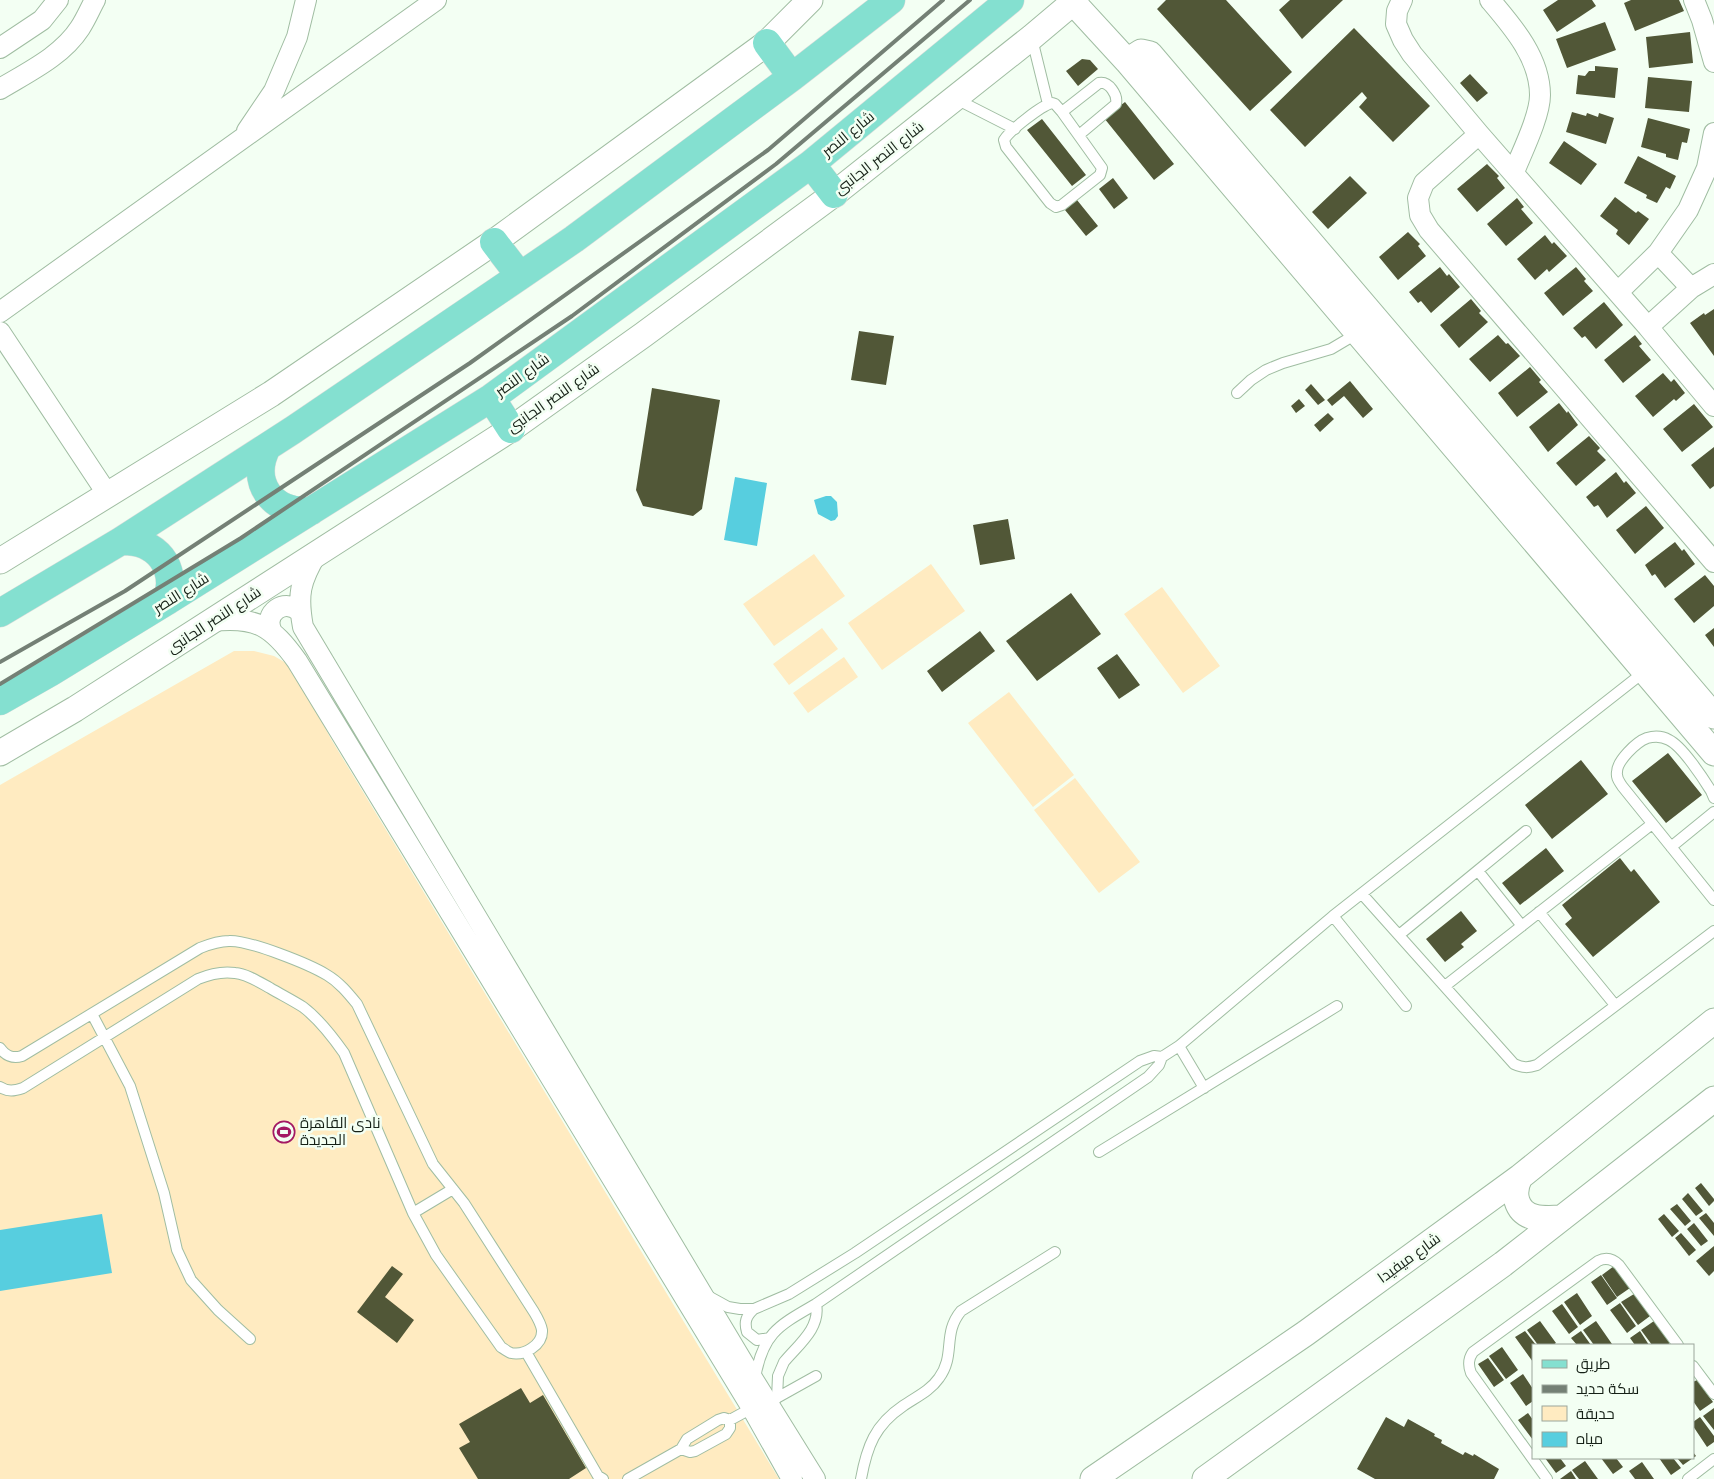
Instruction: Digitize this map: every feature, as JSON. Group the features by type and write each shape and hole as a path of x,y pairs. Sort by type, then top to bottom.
{"main road":[{"path":"0,613 121,541 266,447 574,239 792,77 891,0"},
{"name":"شارع النصر","path":"0,700 51,672 167,602 491,398 811,164 1010,0"},
{"path":"768,43 792,77"},
{"path":"811,164 834,194"},
{"path":"494,242 520,276"},
{"path":"491,398 510,429"},
{"path":"266,447 260,465 263,485 268,494 282,506 291,510 311,511"},
{"path":"121,541 130,541 148,546 162,558 170,574 170,592 167,602"}],"street":[{"path":"0,48 42,20 58,0"},
{"path":"0,88 49,59 66,45 80,28 95,0"},
{"path":"240,142 274,90 297,37 306,0"},
{"path":"0,312 436,0"},
{"path":"1402,0 1396,11 1396,24 1412,54 1714,406"},
{"path":"1490,0 1507,20 1527,49 1538,80 1540,96 1537,112 1514,172"},
{"path":"1694,0 1714,62"},
{"path":"1073,1 1127,61 1714,753"},
{"name":"شارع النصر الجانبى","path":"0,753 75,709 510,429 643,335 834,194 1032,38 1073,1"},
{"path":"0,561 271,394 494,242 768,43 807,5"},
{"path":"1127,61 1141,52 1150,54 1714,716"},
{"path":"1618,292 1658,253 1688,210 1707,168 1714,133"},
{"path":"1479,134 1424,182 1418,198 1420,215 1429,230 1714,562"},
{"path":"1658,253 1692,288"},
{"path":"1648,327 1692,288 1714,274"},
{"path":"0,332 108,495"},
{"path":"317,553 306,571 300,590 300,612 303,628 754,1382 766,1403 792,1479"},
{"path":"272,632 270,621 274,611 279,607 290,606 300,612"},
{"path":"212,621 233,619 254,622 282,640 298,661 815,1479"},
{"name":"شارع ميفيدا","path":"1093,1479 1306,1333 1520,1177 1714,1021"},
{"path":"1205,1479 1502,1264 1714,1099"},
{"path":"1520,1177 1516,1191 1518,1205 1522,1211 1535,1218 1562,1218"}],"lane":[{"path":"1032,38 1048,104"},
{"path":"1062,112 1099,83 1108,84 1116,97 1116,104 1079,135"},
{"path":"955,98 1015,129"},
{"path":"1048,104 1055,104 1062,112 1101,166 1102,171 1100,175 1062,205 1056,207 1050,203 1006,147 1004,140 1015,129 1048,104"},
{"path":"1237,393 1266,370 1331,349 1358,333"},
{"path":"770,1338 757,1340 747,1332 745,1319 748,1313 789,1294 855,1254 1140,1061 1154,1056 1162,1057 1179,1046 1333,916 1645,672"},
{"path":"1714,798 1711,791 1677,745 1663,737 1647,738 1640,742 1619,763 1616,771 1617,779 1714,900"},
{"path":"1671,847 1714,812"},
{"path":"1445,986 1652,824"},
{"path":"1399,935 1526,831"},
{"path":"1478,871 1522,926"},
{"path":"1362,894 1514,1064 1522,1068 1530,1068 1537,1064 1714,931"},
{"path":"1539,912 1615,1005"},
{"path":"1333,916 1406,1006"},
{"path":"0,1048 9,1057 16,1058 22,1056 200,948 214,942 230,940 246,942 309,966 327,975 357,1004 433,1164 473,1216 534,1312 542,1330 541,1337 535,1346 526,1352 510,1353 500,1347 436,1255 412,1214 344,1052 332,1036 303,1007 248,976 222,972 198,979 23,1088 16,1091 8,1091 0,1088"},
{"path":"1099,1152 1337,1006"},
{"path":"92,1014 130,1086 164,1193 177,1250 192,1280 218,1310 250,1339"},
{"path":"1179,1046 1204,1088"},
{"path":"754,1382 762,1349 786,1322 816,1304 1148,1077 1160,1065 1162,1057"},
{"path":"412,1214 453,1190"},
{"path":"861,1479 867,1452 874,1434 902,1406 931,1388 940,1377 946,1365 951,1328 955,1318 966,1308 1055,1252"},
{"path":"1532,1458 1471,1372 1468,1364 1473,1352 1598,1261 1606,1258 1615,1261 1619,1265 1677,1344"},
{"path":"696,1285 716,1302 734,1308 754,1309"},
{"path":"766,1403 780,1368 814,1326 817,1311 816,1304"},
{"path":"526,1352 598,1476 603,1479"},
{"path":"1694,1367 1714,1394"},
{"path":"628,1479 681,1449 688,1439 718,1420 724,1418 730,1420 816,1376"},
{"path":"681,1449 690,1452 695,1451 726,1434 730,1428 730,1420"},
{"path":"1533,1459 1547,1479"},
{"path":"1695,1477 1714,1460"}],"green space":[{"path":"814,554 845,596 774,646 743,604"},
{"path":"931,564 965,611 882,670 848,623"},
{"path":"1162,587 1220,666 1183,693 1124,614"},
{"path":"822,628 838,649 789,685 773,664"},
{"name":"نادى القاهرة الجديدة","path":"234,651 254,651 274,656 293,667 331,739 779,1479 0,1479 0,785"},
{"path":"844,657 858,677 808,713 793,693"},
{"path":"1009,692 1074,775 1033,807 968,723"},
{"path":"1075,778 1140,862 1099,893 1034,810"}],"water":[{"path":"735,477 767,483 757,546 724,540"},
{"path":"831,496 837,502 838,516 835,520 831,521 818,514 814,500"},
{"path":"102,1214 112,1273 0,1291 0,1230"}],"building":[{"path":"1166,0 1226,0 1292,72 1250,111 1157,9"},
{"path":"1290,0 1343,0 1302,39 1279,10"},
{"path":"1558,0 1592,0 1596,6 1557,32 1543,10"},
{"path":"1631,0 1679,0 1684,11 1635,31 1624,3"},
{"path":"1605,22 1616,50 1567,68 1556,39"},
{"path":"1354,28 1430,106 1393,142 1359,107 1367,98 1362,92 1305,147 1270,110"},
{"path":"1690,32 1693,63 1649,68 1646,37"},
{"path":"1082,59 1090,60 1098,69 1078,86 1066,71"},
{"path":"1595,66 1618,68 1615,98 1576,94 1578,75 1585,76 1589,71 1595,71"},
{"path":"1470,74 1488,93 1477,102 1460,83"},
{"path":"1648,77 1692,81 1689,112 1645,108"},
{"path":"1125,102 1174,164 1154,180 1104,118"},
{"path":"1572,112 1586,116 1587,113 1598,117 1599,113 1614,118 1606,144 1566,132"},
{"path":"1648,118 1690,129 1687,143 1682,142 1678,160 1666,157 1666,154 1641,147"},
{"path":"1042,119 1086,175 1072,186 1027,130"},
{"path":"1564,141 1597,164 1581,185 1549,163"},
{"path":"1638,156 1676,176 1670,189 1666,187 1657,203 1646,198 1647,195 1624,183"},
{"path":"1487,164 1499,176 1497,178 1505,188 1477,212 1457,189"},
{"path":"1350,176 1367,193 1328,229 1312,212"},
{"path":"1113,178 1128,198 1114,209 1099,189"},
{"path":"1615,197 1636,213 1638,211 1649,219 1629,245 1616,234 1618,230 1600,216"},
{"path":"1517,198 1524,207 1521,209 1533,223 1506,246 1487,224"},
{"path":"1077,200 1098,226 1086,236 1065,210"},
{"path":"1408,232 1420,244 1418,246 1426,256 1398,280 1379,257"},
{"path":"1545,235 1552,244 1554,242 1567,256 1549,272 1547,269 1535,280 1517,259"},
{"path":"1440,267 1460,287 1431,313 1421,301 1418,303 1409,292"},
{"path":"1576,267 1586,279 1584,281 1593,291 1563,316 1544,293"},
{"path":"1471,299 1481,311 1479,313 1488,322 1459,348 1440,325"},
{"path":"1604,302 1623,325 1596,349 1585,336 1582,338 1573,328"},
{"path":"1714,309 1714,356 1690,323 1704,313 1705,315"},
{"path":"859,331 894,336 886,385 851,380"},
{"path":"1498,335 1520,356 1490,382 1469,359"},
{"path":"1635,335 1642,344 1639,346 1651,360 1623,383 1604,360"},
{"path":"1530,367 1548,392 1517,417 1498,393"},
{"path":"1663,373 1671,382 1674,379 1685,393 1676,401 1674,399 1653,417 1635,396"},
{"path":"1350,381 1373,409 1363,418 1344,396 1332,406 1327,400"},
{"path":"1311,384 1325,400 1318,405 1305,390"},
{"path":"652,388 720,400 702,509 693,516 643,506 636,490"},
{"path":"1299,399 1305,406 1296,413 1291,406"},
{"path":"1559,403 1567,413 1568,411 1578,425 1548,452 1529,427"},
{"path":"1694,404 1713,427 1682,452 1663,429"},
{"path":"1328,413 1334,419 1320,432 1314,425"},
{"path":"1589,436 1600,448 1597,451 1606,460 1576,486 1556,463"},
{"path":"1714,447 1714,486 1710,489 1691,465"},
{"path":"1616,472 1624,483 1626,481 1636,493 1607,518 1598,505 1594,507 1586,497"},
{"path":"1646,506 1664,528 1635,554 1616,530"},
{"path":"1008,519 1015,559 980,565 973,525"},
{"path":"1675,542 1682,551 1684,549 1695,564 1665,588 1655,574 1652,576 1645,565"},
{"path":"1705,575 1714,586 1714,606 1694,623 1674,599"},
{"path":"1071,593 1101,634 1037,681 1006,641"},
{"path":"1714,628 1714,647 1705,635"},
{"path":"980,631 995,651 942,692 927,671"},
{"path":"1117,654 1140,685 1119,699 1097,668"},
{"path":"1668,753 1702,795 1666,823 1632,781"},
{"path":"1581,760 1608,794 1552,839 1525,805"},
{"path":"1546,848 1564,871 1520,905 1502,883"},
{"path":"1620,858 1631,872 1634,869 1660,902 1593,957 1565,924 1572,918 1562,905"},
{"path":"1461,911 1477,931 1461,944 1464,947 1445,962 1426,939"},
{"path":"1701,1183 1714,1199 1709,1206 1695,1188"},
{"path":"1688,1193 1703,1211 1696,1216 1682,1199"},
{"path":"1677,1204 1691,1221 1685,1226 1670,1209"},
{"path":"1706,1213 1714,1223 1714,1236 1699,1218"},
{"path":"1664,1214 1679,1231 1672,1237 1658,1219"},
{"path":"1694,1223 1708,1241 1701,1246 1687,1229"},
{"path":"1681,1233 1696,1250 1689,1256 1675,1238"},
{"path":"1714,1246 1714,1271 1709,1276 1696,1261"},
{"path":"392,1266 403,1274 385,1297 414,1320 397,1343 357,1312"},
{"path":"1614,1266 1630,1288 1617,1297 1602,1275"},
{"path":"1601,1275 1617,1298 1607,1305 1591,1282"},
{"path":"1577,1293 1592,1316 1580,1325 1564,1302"},
{"path":"1634,1294 1650,1316 1638,1325 1621,1302"},
{"path":"1620,1303 1636,1326 1627,1333 1610,1310"},
{"path":"1562,1304 1578,1327 1569,1334 1552,1311"},
{"path":"1540,1321 1556,1343 1537,1344 1527,1330"},
{"path":"1596,1321 1612,1344 1593,1344 1583,1330"},
{"path":"1654,1321 1670,1343 1651,1344 1641,1330"},
{"path":"1525,1331 1535,1344 1532,1344 1532,1361 1515,1337"},
{"path":"1581,1331 1590,1344 1576,1344 1571,1338"},
{"path":"1640,1331 1648,1344 1634,1344 1630,1338"},
{"path":"1502,1347 1518,1370 1506,1379 1489,1356"},
{"path":"1488,1358 1504,1380 1494,1387 1478,1364"},
{"path":"1523,1374 1532,1388 1532,1402 1526,1406 1510,1383"},
{"path":"1697,1380 1713,1402 1700,1411 1694,1402 1694,1382"},
{"path":"521,1388 530,1403 543,1395 586,1468 569,1479 478,1479 459,1448 470,1442 459,1424"},
{"path":"1714,1408 1714,1430 1703,1416"},
{"path":"1528,1413 1532,1419 1532,1439 1518,1420"},
{"path":"1386,1417 1404,1427 1408,1419 1435,1434 1434,1436 1442,1440 1441,1443 1463,1455 1465,1452 1473,1456 1474,1454 1499,1469 1494,1479 1375,1479 1357,1469"},
{"path":"1700,1417 1714,1436 1714,1442 1707,1447 1694,1428 1694,1421"},
{"path":"1546,1459 1561,1459 1566,1466 1556,1473"},
{"path":"1602,1459 1617,1459 1623,1467 1613,1474"},
{"path":"1660,1459 1674,1459 1681,1468 1671,1475"},
{"path":"1678,1459 1692,1459 1683,1465"},
{"path":"1585,1461 1598,1479 1579,1479 1572,1470"},
{"path":"1642,1462 1654,1479 1635,1479 1629,1471"},
{"path":"1571,1471 1576,1479 1560,1479"}],"railway":[{"path":"0,662 125,591 470,363 768,150 943,0"},
{"path":"0,684 241,538 572,316 776,164 970,0"}],"place":[{"name":"نادى القاهرة الجديدة","path":"284,1132"}]}
